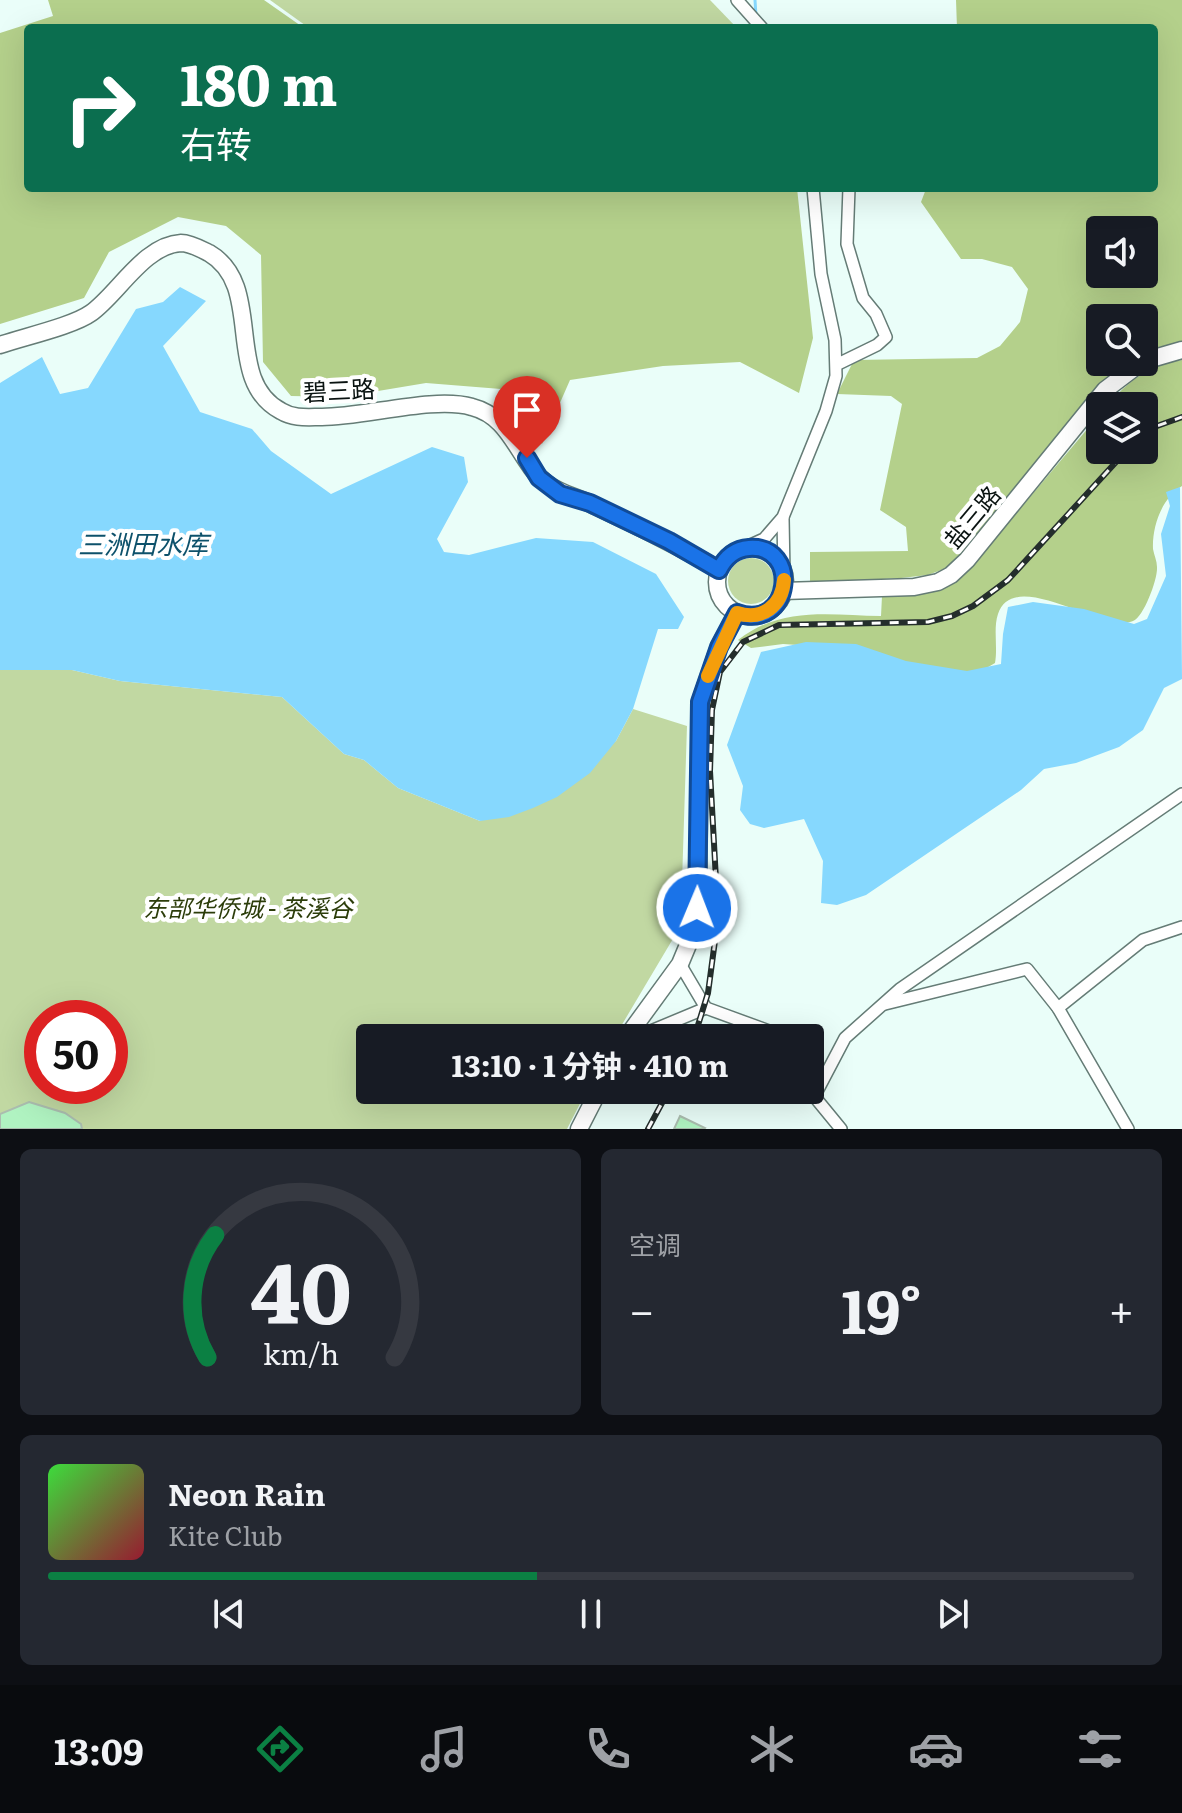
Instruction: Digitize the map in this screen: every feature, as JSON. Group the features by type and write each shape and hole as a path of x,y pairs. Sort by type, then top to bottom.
{"main road":[{"name":"碧三路","path":"0,345 91,314 157,251 181,243 200,248 218,259 233,279 252,376 263,397 280,411 295,417 349,417 457,403 477,408 492,416 507,430 539,478 560,494 590,503 669,541 719,570"},
{"name":"盐三路","path":"1158,357 1182,350"},
{"name":"盐三路","path":"783,591 914,587 938,582 951,575 967,560 1105,390 1123,376"},
{"path":"744,548 768,552 784,574 783,591 768,611 753,616 737,613 724,602 717,586 719,570 729,556 744,548"},
{"path":"636,1024 680,964 690,940 697,908 700,702 719,647 737,613"},
{"path":"579,1129 592,1104"}],"street":[{"path":"737,0 758,24"},
{"path":"744,548 764,539 783,517 829,402 838,364 821,274 813,192"},
{"path":"838,364 877,345 886,337 876,314 863,298 847,244 849,192"},
{"path":"783,517 784,574"},
{"path":"824,1074 845,1038 900,989 1182,794"},
{"path":"1058,1008 1143,940 1182,927"},
{"path":"680,964 706,1008 750,1024"},
{"path":"882,1005 1027,969 1058,1008 1128,1129"},
{"path":"668,1024 706,1008"},
{"path":"820,1104 841,1129"}],"green space":[{"path":"48,0 264,0 298,24 28,24 53,16"},
{"path":"270,0 710,0 733,24 303,24"},
{"path":"956,0 1182,0 1182,342 1158,347 1158,304 1086,304 1086,376 1116,376 1102,392 1086,392 1086,412 988,530 949,567 928,575 810,583 810,552 908,551 906,527 880,510 902,404 891,396 837,394 854,360 977,358 1000,346 1020,322 1028,289 1012,267 982,259 961,259 921,202 925,192 1158,192 1158,24 957,24"},
{"path":"24,25 24,192 797,192 813,338 799,393 740,362 663,366 570,380 542,444 501,389 426,383 342,397 291,396 263,362 261,255 226,226 178,217 109,252 84,298 0,324 0,33"},
{"path":"1182,360 1182,486 1169,498 1156,522 1153,540 1157,567 1155,580 1146,605 1133,621 1102,619 1040,599 1022,597 1007,601 998,614 995,663 978,673 951,672 843,648 783,644 751,648 738,640 754,629 788,617 824,614 881,616 882,596 925,592 955,581 965,574 1086,431 1086,464 1158,464 1158,392 1120,392 1140,376 1158,376 1158,367"},
{"path":"751,558 768,564 774,581 768,598 751,604 734,598 728,581 734,564"},
{"name":"东部华侨城 - 茶溪谷","path":"0,670 72,670 120,681 282,697 344,754 364,760 398,788 480,821 616,741 633,709 687,726 681,914 677,932 622,1024 356,1024 356,1104 580,1104 567,1129 0,1129"}],"water":[{"name":"三洲田水库","path":"180,287 206,301 163,346 200,412 252,429 271,451 331,494 432,447 464,457 468,482 437,539 444,552 469,555 536,538 593,542 656,574 684,617 678,629 658,629 633,709 616,741 590,773 557,797 533,808 509,817 480,821 398,788 364,760 344,754 282,697 120,681 72,670 0,670 0,383 42,357 60,394 88,388 136,309 163,302"},
{"path":"1180,487 1182,679 1164,688 1143,730 1119,747 1076,763 1044,769 1021,790 866,895 837,905 821,903 823,861 804,819 764,828 750,824 740,810 743,786 727,745 761,652 806,642 856,644 906,661 967,671 1001,664 1008,607 1033,602 1084,609 1134,624 1147,619 1166,576 1161,534 1170,506 1166,492"}],"building":[{"path":"24,1104 36,1104 65,1113 81,1124 82,1129 0,1129 0,1114"},
{"path":"680,1116 705,1128 674,1129"}],"waterway":[{"path":"755,0 756,16"}],"railway":[{"path":"1158,426 1182,417"},
{"path":"698,1024 708,993 716,933 710,771 712,710 720,672 743,642 779,625 928,622 973,606 1008,580 1114,464"},
{"path":"648,1129 661,1104"}],"slow traffic":[{"path":"708,676 737,613 753,616 768,611 780,599 784,580"}],"route":[{"path":"527,458 539,478 560,494 590,503 669,541 719,570 736,551 752,548 768,552 784,574 780,599 768,611 753,616 737,613 719,647 703,690 698,731 697,908"}]}
